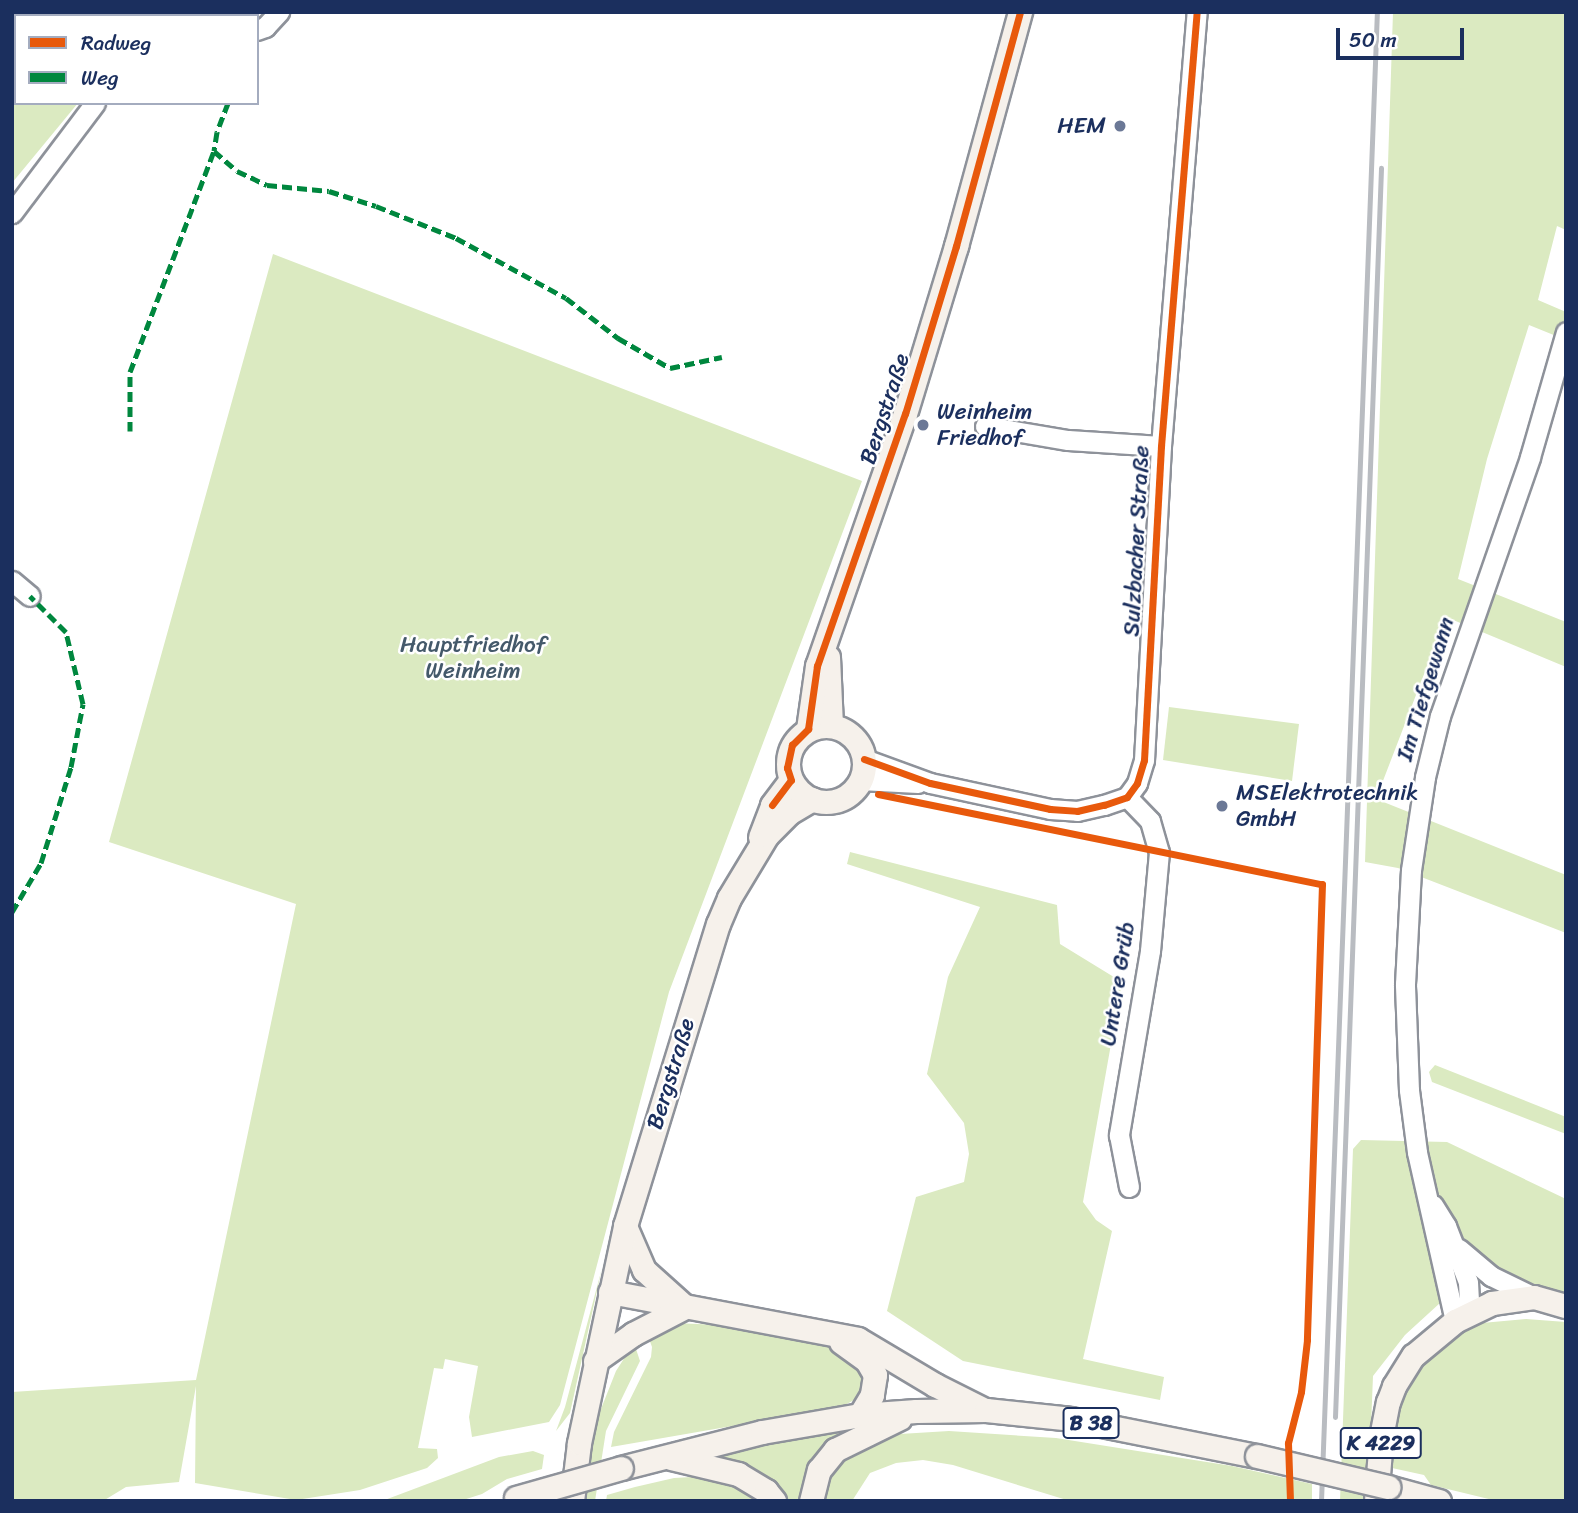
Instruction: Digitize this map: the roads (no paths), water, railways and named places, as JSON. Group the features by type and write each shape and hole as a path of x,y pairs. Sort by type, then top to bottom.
{"main road":[{"name":"Bergstraße","path":"808,729 812,687 828,630 921,361 1020,12"},
{"name":"Bergstraße","path":"828,630 831,726"},
{"path":"812,799 800,793 791,780 788,756 799,736 808,729 831,726 846,731 856,740 862,770"},
{"name":"Bergstraße","path":"572,1501 579,1443 625,1226 718,924 729,898 767,835 786,816 812,799 823,802 841,799 862,770"},
{"name":"Bergstraße","path":"750,863 772,805 791,780"},
{"path":"625,1226 644,1270 685,1307"},
{"path":"610,1292 858,1339 923,1379 986,1410"},
{"name":"K 4229","path":"1382,1494 1381,1437 1394,1386 1413,1356 1434,1335 1492,1303 1534,1297 1566,1306"},
{"path":"595,1361 633,1334 685,1307"},
{"path":"1459,1319 1566,1314"},
{"path":"830,1335 867,1361 876,1375 872,1395 860,1415"},
{"name":"B 38","path":"511,1499 762,1432 860,1415 986,1410 1071,1419 1257,1457 1382,1494 1439,1501"},
{"path":"811,1501 819,1470 835,1450 916,1411"},
{"path":"664,1456 738,1474 766,1491 774,1501"}],"street":[{"path":"259,29 265,27 279,12"},
{"name":"Sulzbacher Straße","path":"1127,797 1137,783 1144,760 1161,446 1196,12"},
{"path":"12,213 93,105"},
{"name":"Im Tiefgewann","path":"1459,1319 1413,1122 1406,1030 1406,928 1417,824 1440,716 1530,457 1566,332"},
{"name":"Sulzbacher Straße","path":"985,426 1068,440 1161,446"},
{"path":"12,581 30,596"},
{"path":"862,770 1050,809 1077,811 1127,797"},
{"name":"Untere Grüb","path":"1127,797 1150,821 1159,852 1150,951 1119,1135 1129,1187"},
{"name":"Im Tiefgewann","path":"1429,1198 1454,1244 1470,1290 1459,1319"},
{"name":"Im Tiefgewann","path":"1454,1244 1491,1276 1534,1297"}],"railway":[{"path":"1321,1501 1377,12"},
{"path":"1335,1417 1381,168"}],"place":[{"name":"HEM","path":"1120,126"},
{"name":"Weinheim Friedhof","path":"923,425"},
{"name":"MSElektrotechnik GmbH","path":"1222,806"}],"park label":[{"name":"Hauptfriedhof Weinheim","path":"473,658"}]}
